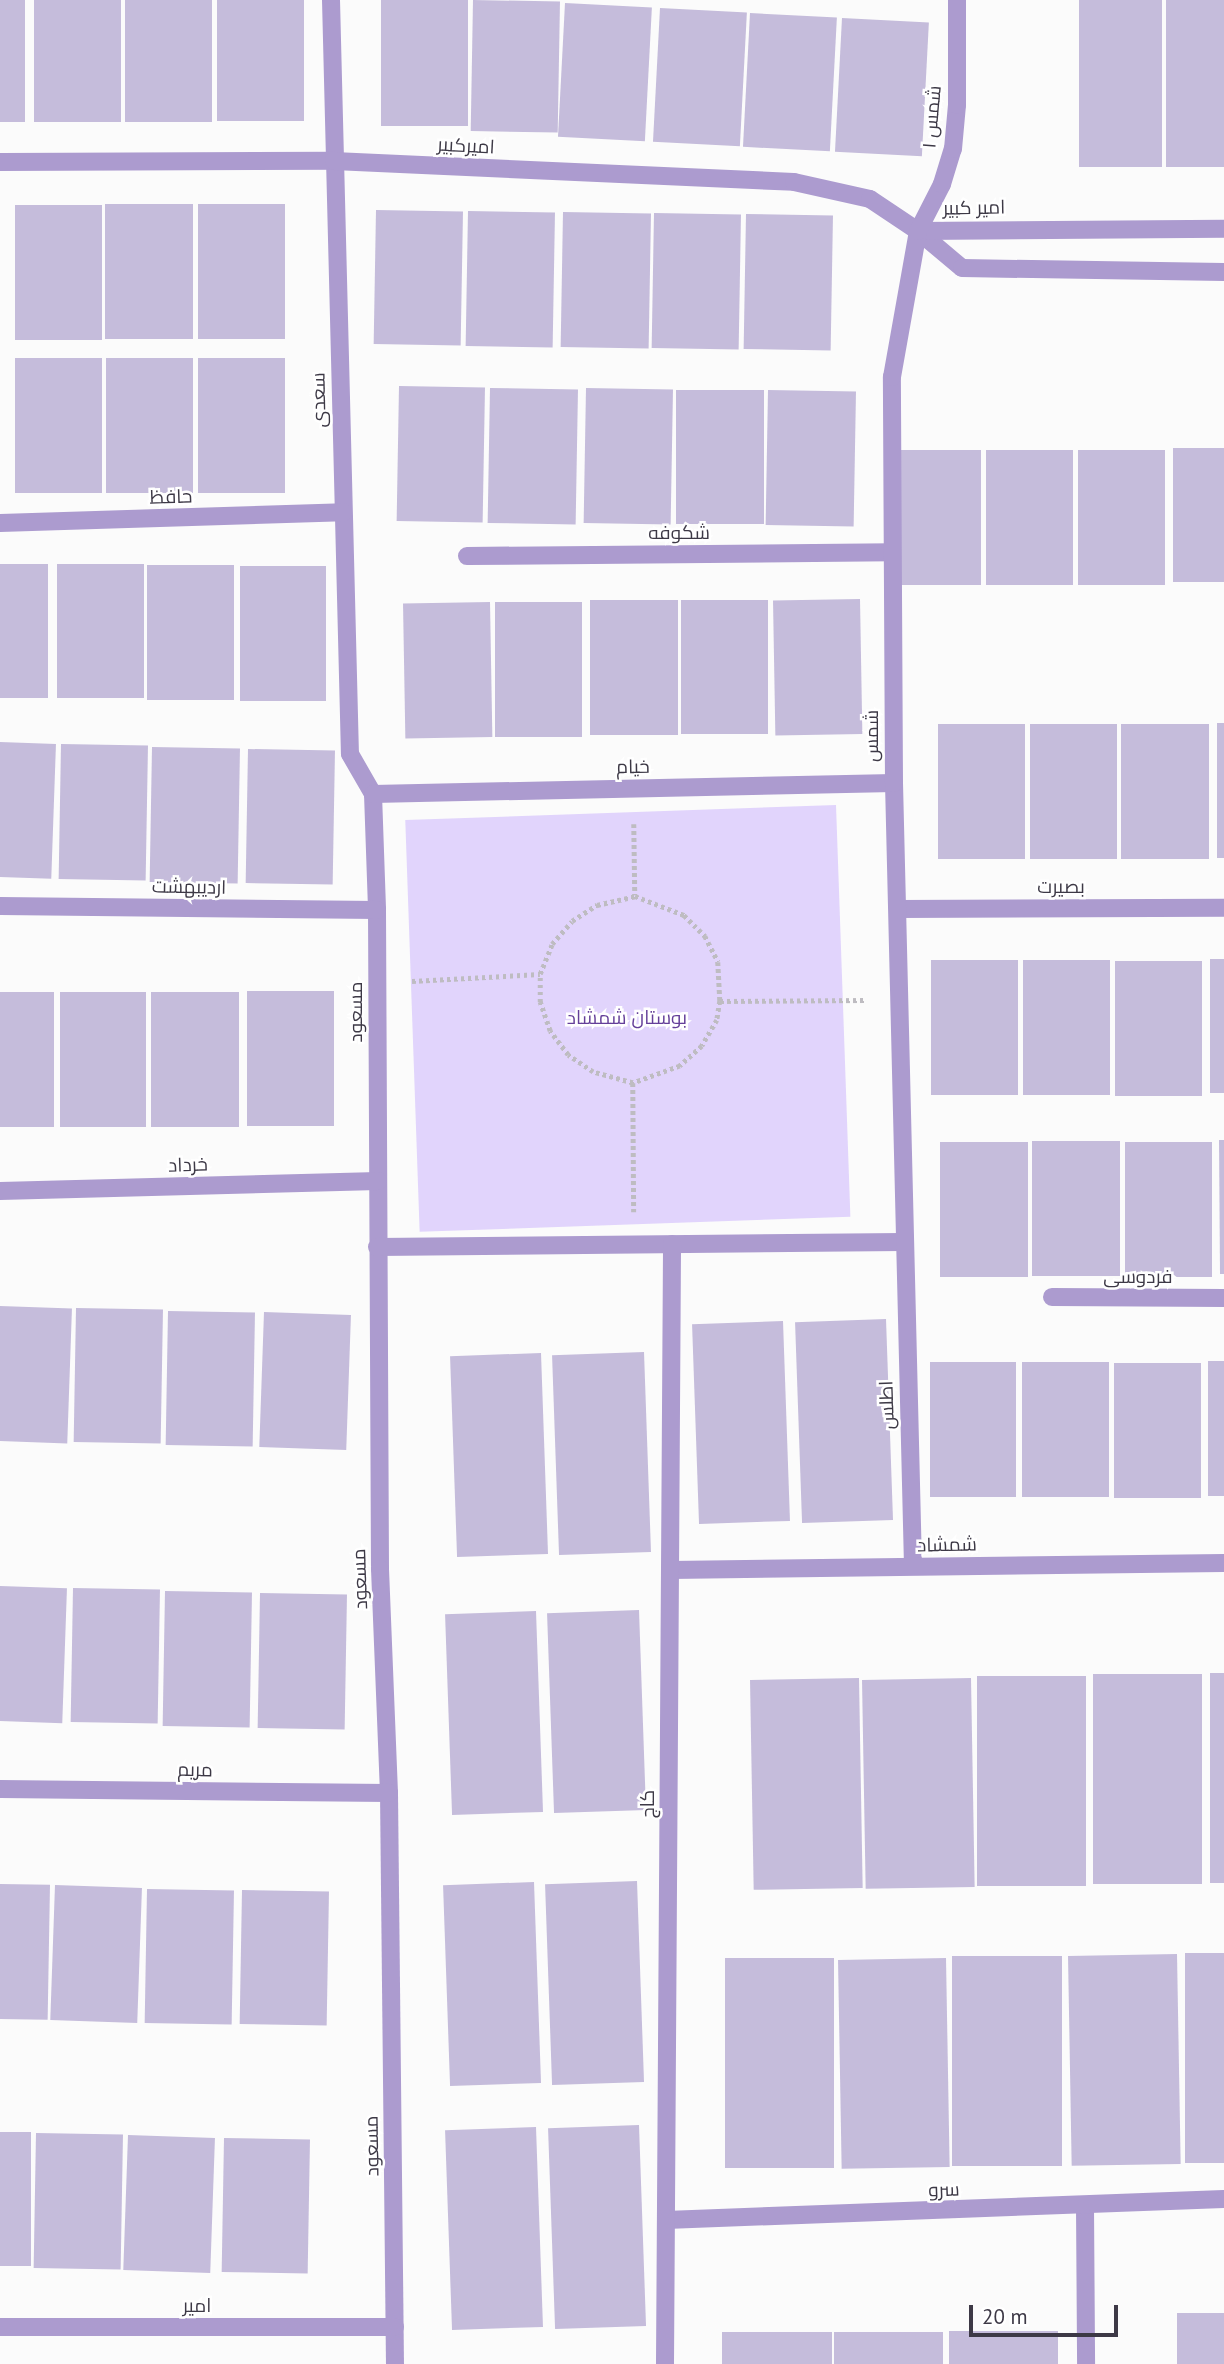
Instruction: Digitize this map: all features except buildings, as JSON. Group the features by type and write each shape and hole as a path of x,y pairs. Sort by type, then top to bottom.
{"street":[{"name":"سعدی","path":"331,0 350,754 373,794"},
{"name":"شمس ۱","path":"918,231 942,184 953,149 957,105 957,0"},
{"name":"امیرکبیر","path":"0,162 334,161 794,182 870,199 918,231"},
{"name":"امیر کبیر","path":"918,231 1224,229"},
{"name":"امیر کبیر","path":"918,231 962,268 1224,272"},
{"name":"شمس","path":"903,1242 894,783 892,376 918,231"},
{"name":"حافظ","path":"0,523 343,512"},
{"name":"شکوفه","path":"467,556 892,552"},
{"name":"خیام","path":"373,794 894,783"},
{"name":"مسعود","path":"373,794 377,910 380,1569 389,1793 395,2364"},
{"name":"اردیبهشت","path":"0,906 377,910"},
{"name":"بصیرت","path":"898,909 1224,908"},
{"name":"خرداد","path":"0,1191 377,1181"},
{"path":"377,1247 903,1242"},
{"name":"اطلس","path":"903,1242 913,1566"},
{"name":"کاج","path":"665,2364 672,1244"},
{"name":"فردوسی","path":"1052,1297 1224,1298"},
{"name":"شمشاد","path":"671,1570 1224,1563"},
{"name":"مریم","path":"0,1789 389,1793"},
{"name":"سرو","path":"666,2220 1085,2207 1224,2199"},
{"path":"1085,2207 1086,2364"},
{"name":"امیر","path":"0,2327 395,2327"}],"path":[{"path":"633,788 635,896"},
{"path":"635,896 684,915 705,936 718,962 720,1001 717,1020 702,1046 680,1066 633,1083 593,1072 568,1055 550,1031 540,1002 540,974 552,944 572,921 597,905 635,896"},
{"path":"377,982 540,974"},
{"path":"720,1001 899,1000"},
{"path":"633,1083 634,1244"}],"green space":[{"name":"بوستان شمشاد","path":"836,805 850,1217 420,1232 405,820"}]}
